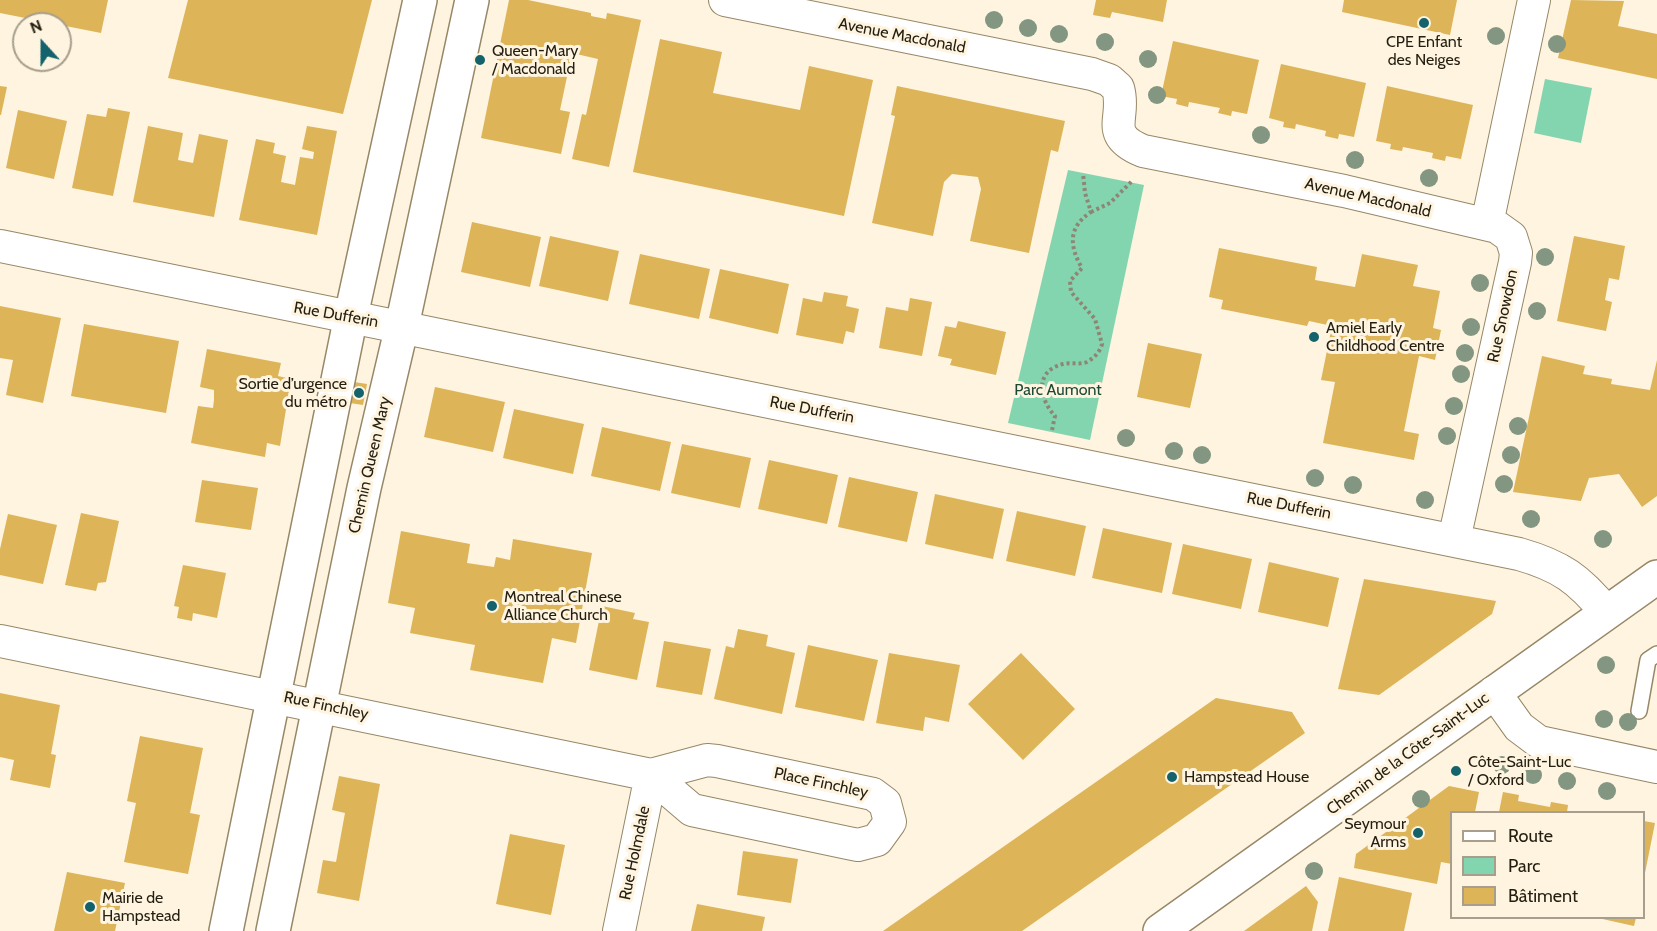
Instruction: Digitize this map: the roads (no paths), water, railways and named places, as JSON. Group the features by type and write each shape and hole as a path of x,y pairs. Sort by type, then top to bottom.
{"street":[{"path":"226,931 351,316 420,0"},
{"name":"Chemin Queen Mary","path":"273,931 364,488 402,327 472,0"},
{"name":"Avenue Macdonald","path":"725,0 1079,72 1115,83 1120,94 1117,123 1120,134 1140,163 1487,224"},
{"path":"1487,224 1534,0"},
{"name":"Rue Snowdon","path":"1454,540 1516,253 1511,237 1504,231 1487,224"},
{"name":"Rue Dufferin","path":"0,246 322,314 351,316 1519,554 1555,565 1586,588 1606,612"},
{"name":"Chemin de la Côte-Saint-Luc","path":"1160,931 1657,577"},
{"name":"Rue Finchley","path":"0,641 320,704 651,775"},
{"path":"1494,692 1519,727 1539,742 1657,767"},
{"name":"Place Finchley","path":"706,760 717,761 873,795 885,803 890,822 877,840 858,845 693,810 651,775 706,760"},
{"name":"Rue Holmdale","path":"619,931 651,775"}],"lane":[{"path":"1639,711 1648,660 1657,654"}],"place":[{"name":"CPE Enfant des Neiges","path":"1424,23"},
{"name":"Queen-Mary / Macdonald","path":"480,60"},
{"name":"Amiel Early Childhood Centre","path":"1314,337"},
{"name":"Sortie d’urgence du métro","path":"359,393"},
{"name":"Montreal Chinese Alliance Church","path":"492,606"},
{"name":"Côte-Saint-Luc / Oxford","path":"1456,771"},
{"name":"Hampstead House","path":"1172,777"},
{"name":"Seymour Arms","path":"1418,833"},
{"name":"Mairie de Hampstead","path":"90,907"}],"park label":[{"name":"Parc Aumont","path":"1058,390"}]}
